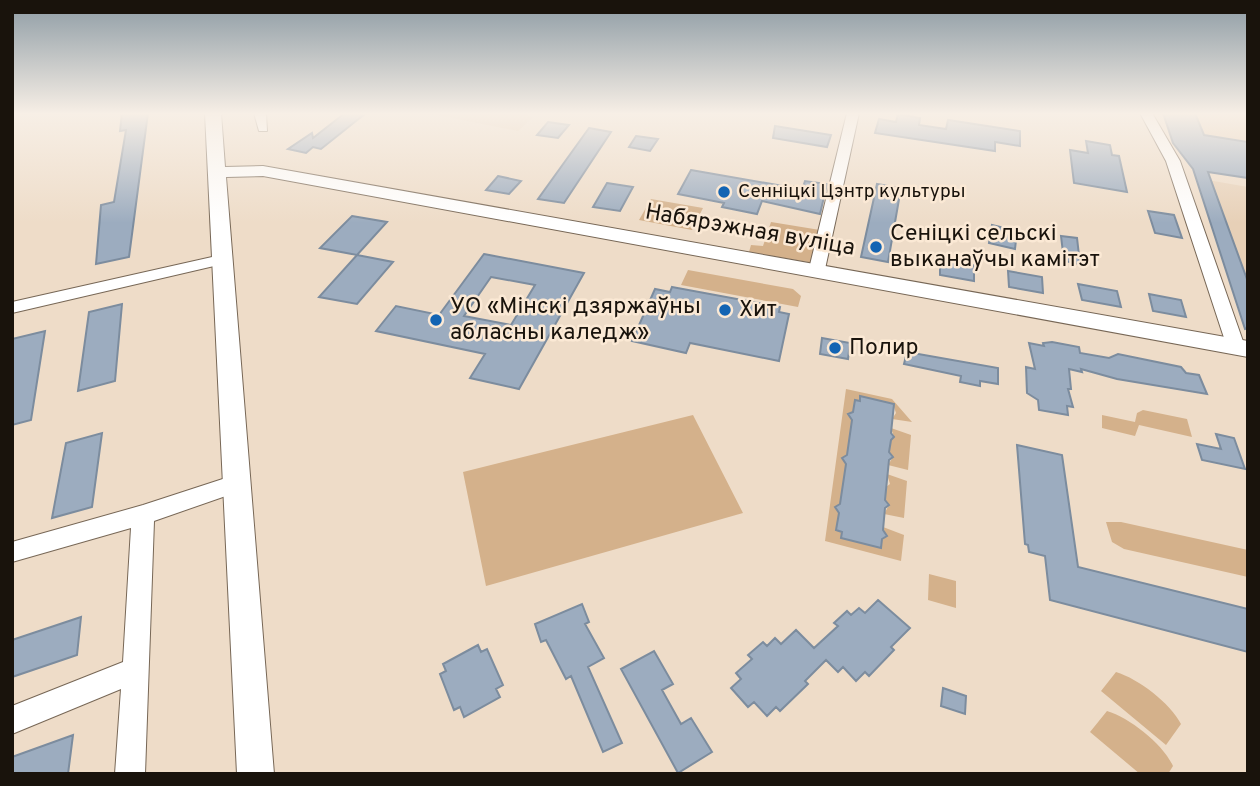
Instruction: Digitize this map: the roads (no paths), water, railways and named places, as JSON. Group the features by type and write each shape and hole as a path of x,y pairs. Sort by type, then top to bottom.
{"street":[{"path":"214,150 256,774"},
{"path":"817,269 845,150"},
{"path":"1167,150 1174,161 1242,348"},
{"name":"Набярэжная вуліца","path":"216,173 243,169 817,269 1242,348"},
{"path":"12,308 221,260"},
{"path":"12,552 143,516 235,484"},
{"path":"130,774 143,516"},
{"path":"12,720 135,670"}],"place":[{"name":"Сенніцкі Цэнтр культуры","path":"724,192"},
{"name":"Сеніцкі сельскі выканаўчы камітэт","path":"876,247"},
{"name":"Хит","path":"725,310"},
{"name":"УО «Мінскі дзяржаўны абласны каледж»","path":"436,320"},
{"name":"Полир","path":"835,348"}]}
